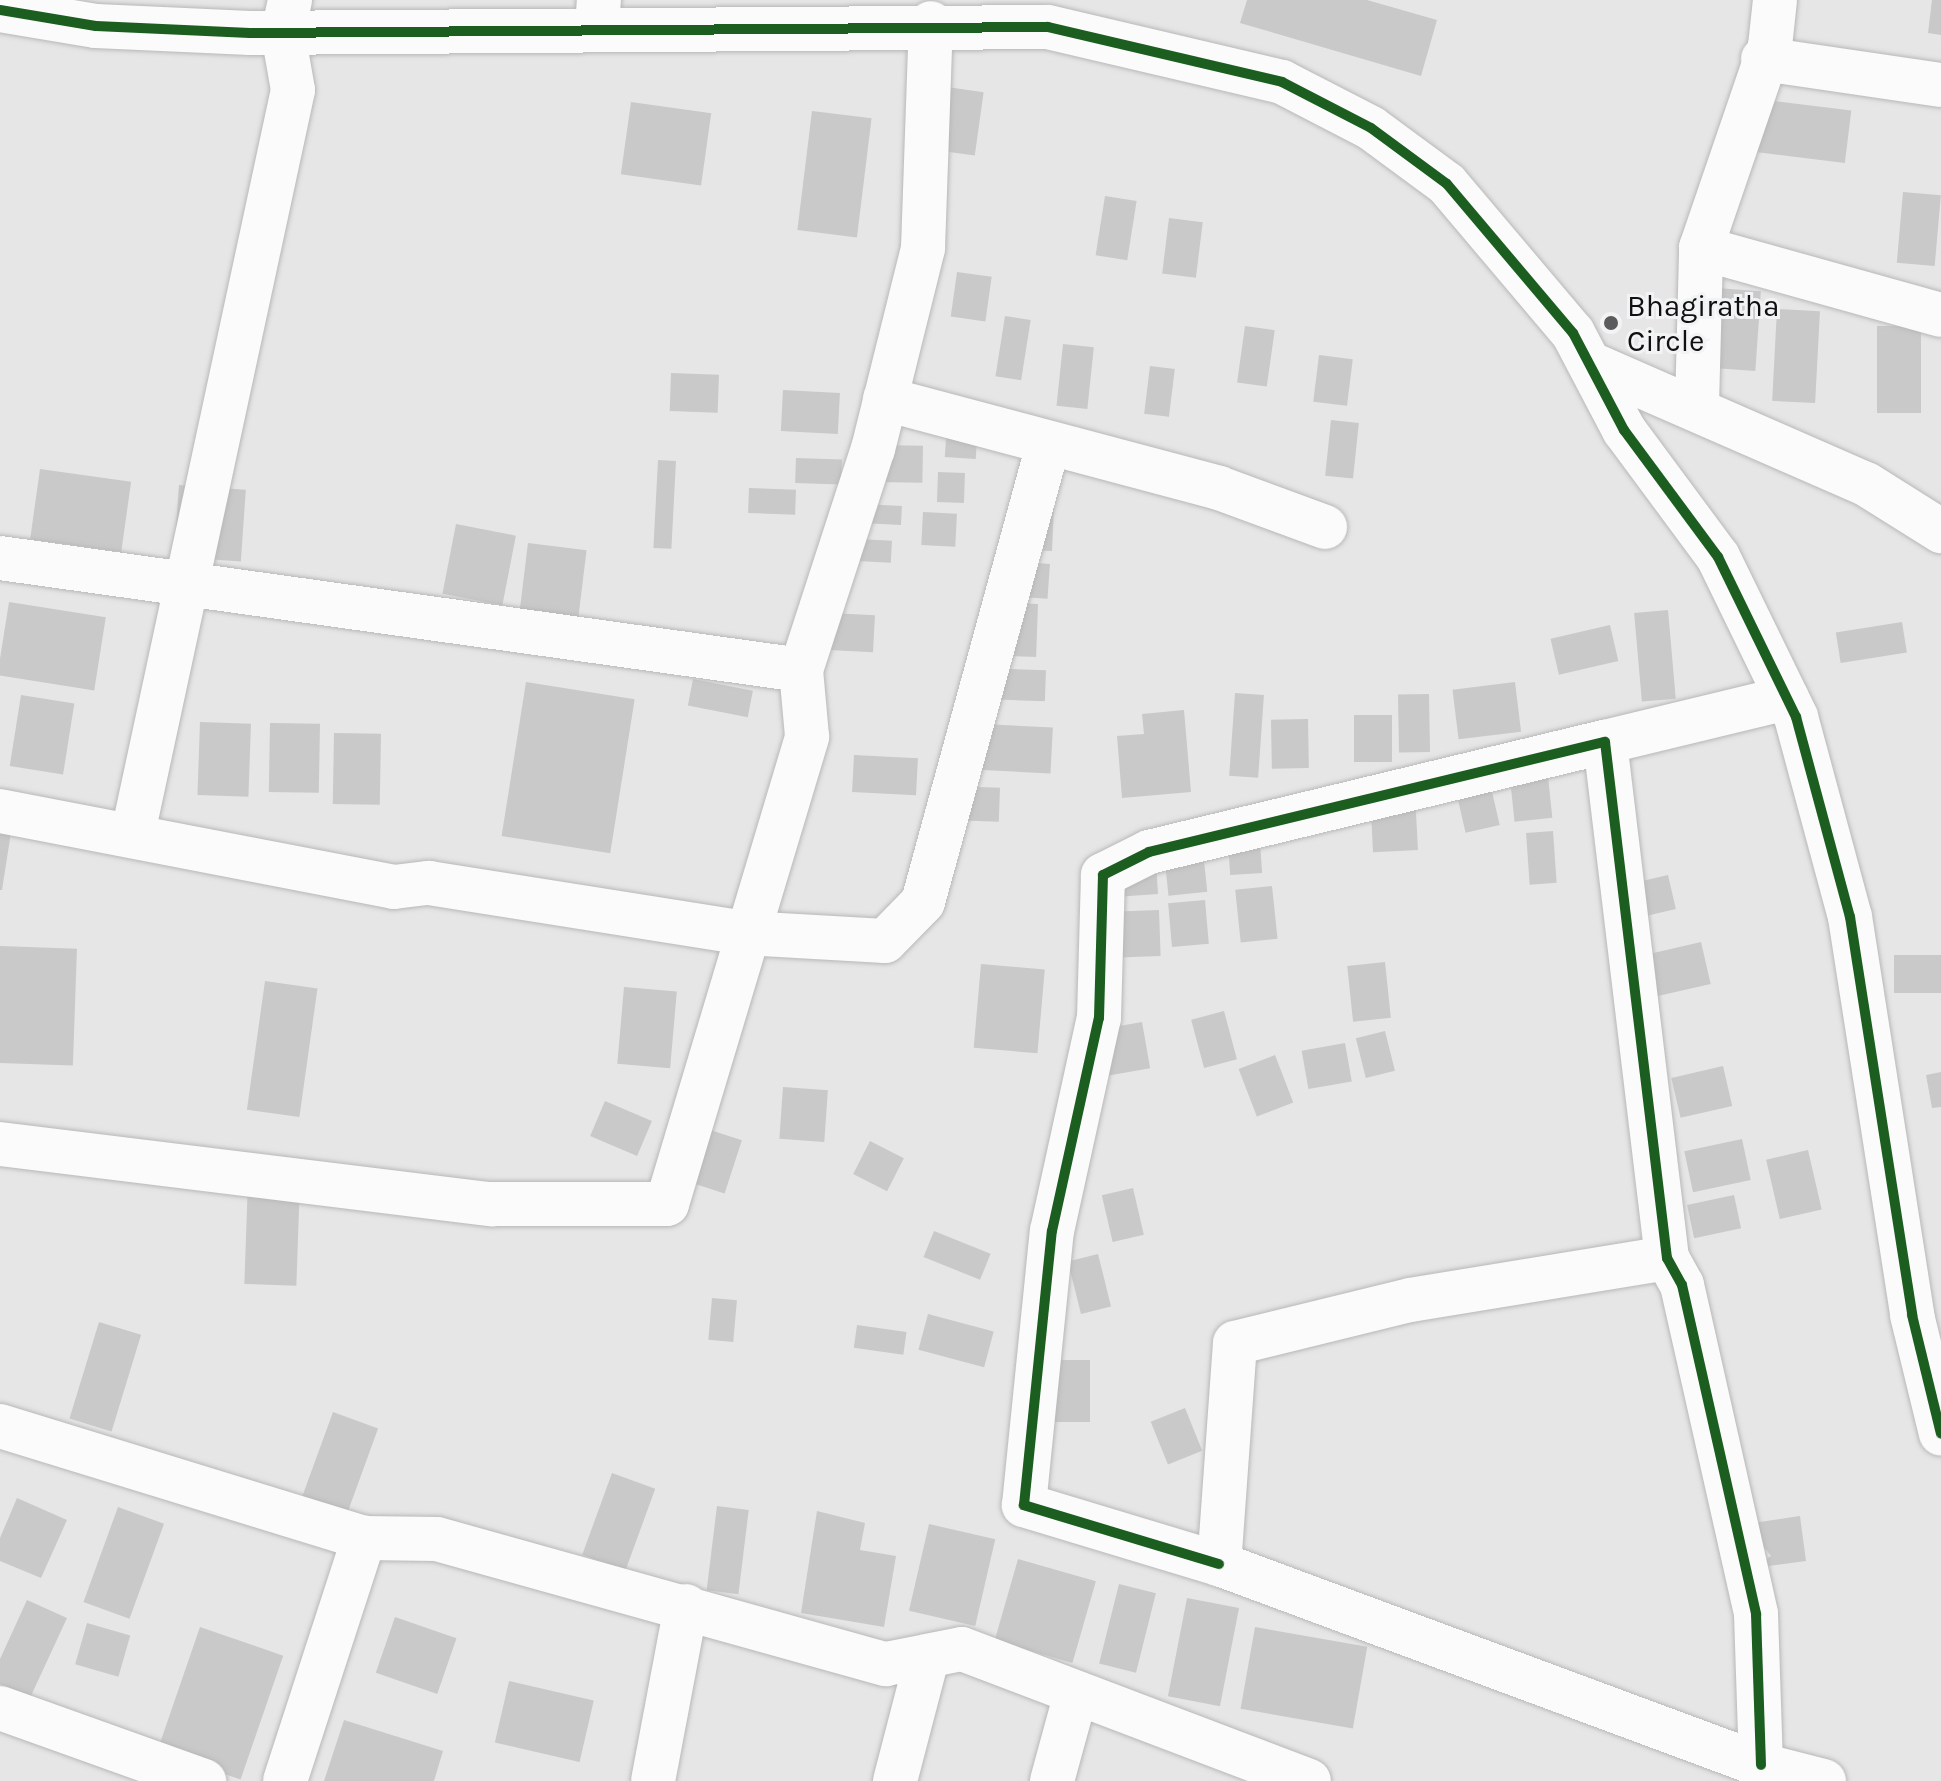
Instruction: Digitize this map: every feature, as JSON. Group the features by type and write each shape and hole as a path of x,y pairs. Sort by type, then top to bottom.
{"street":[{"path":"1697,406 1701,248 1763,59 1775,0"},
{"path":"0,10 96,26 286,17 598,14 1048,27 1155,49 1282,82 1371,128 1447,184 1591,364 1624,430 1718,557 1787,698 1850,917 1912,1315 1941,1434"},
{"path":"133,833 293,90 286,17"},
{"path":"0,1144 492,1204 667,1204 745,933 807,736 801,670 885,399 923,248 931,23"},
{"path":"1763,59 1941,85"},
{"path":"1701,248 1941,315"},
{"path":"1591,364 1697,406 1866,484 1941,531"},
{"path":"885,399 1048,446 1219,488 1325,527"},
{"path":"0,811 133,833 394,887 429,883 745,933 885,941 923,902 1048,446"},
{"path":"0,558 801,670"},
{"path":"1787,698 1149,852 1103,875 1099,1018 1052,1231 1024,1505 1219,1564 1761,1765 1824,1781"},
{"path":"1605,742 1667,1258 1682,1285 1756,1614 1761,1765"},
{"path":"1219,1564 1235,1343 1410,1300 1667,1258"},
{"path":"0,1426 364,1538 437,1539 886,1664 962,1649 1288,1777"},
{"path":"285,1781 364,1538"},
{"path":"653,1781 684,1607"},
{"path":"895,1781 927,1658"},
{"path":"1052,1781 1076,1693"},
{"path":"0,1708 204,1781"}],"building":[{"path":"1247,0 1367,0 1437,20 1421,76 1240,23"},
{"path":"1932,0 1941,0 1941,35 1928,33"},
{"path":"947,87 984,92 975,156 938,150"},
{"path":"1758,99 1851,110 1845,163 1752,152"},
{"path":"631,102 711,113 701,186 621,174"},
{"path":"812,111 872,118 857,237 797,230"},
{"path":"1903,192 1941,195 1935,266 1897,263"},
{"path":"1105,196 1137,201 1127,260 1096,255"},
{"path":"1169,218 1203,222 1196,278 1162,274"},
{"path":"957,272 992,277 985,321 951,317"},
{"path":"1716,288 1761,291 1755,371 1710,368"},
{"path":"1777,309 1820,311 1815,403 1772,401"},
{"path":"1005,316 1031,320 1021,380 995,376"},
{"path":"1245,326 1275,330 1267,387 1237,382"},
{"path":"1877,326 1921,326 1921,413 1877,413"},
{"path":"1063,344 1094,347 1087,409 1057,406"},
{"path":"1319,355 1353,359 1347,406 1313,402"},
{"path":"1150,366 1175,369 1169,417 1144,414"},
{"path":"671,373 719,375 718,413 670,411"},
{"path":"783,390 840,393 838,434 781,431"},
{"path":"1331,420 1359,423 1353,479 1325,476"},
{"path":"947,425 978,427 976,459 945,457"},
{"path":"877,445 923,446 922,483 876,482"},
{"path":"796,458 842,460 841,485 795,483"},
{"path":"658,460 676,461 671,549 653,548"},
{"path":"40,469 131,482 121,552 30,539"},
{"path":"938,472 965,473 964,503 937,502"},
{"path":"179,485 246,490 241,561 174,557"},
{"path":"749,488 796,490 795,515 748,513"},
{"path":"862,504 902,506 901,525 861,523"},
{"path":"1054,506 1052,551 1025,550"},
{"path":"923,512 957,514 955,547 921,545"},
{"path":"456,524 516,536 502,605 442,594"},
{"path":"858,539 892,541 891,563 857,561"},
{"path":"528,543 587,550 577,625 519,617"},
{"path":"1023,562 1050,564 1047,599 1021,597"},
{"path":"9,602 106,617 94,690 0,675"},
{"path":"1011,603 1038,604 1036,657 1009,656"},
{"path":"1668,610 1676,699 1642,702 1634,613"},
{"path":"831,613 875,615 873,652 829,650"},
{"path":"1902,622 1907,653 1841,663 1836,632"},
{"path":"1610,625 1618,661 1559,675 1551,639"},
{"path":"983,668 1046,670 1045,701 982,699"},
{"path":"693,679 753,691 748,717 688,706"},
{"path":"526,682 635,699 610,853 502,836"},
{"path":"1515,682 1521,732 1459,739 1452,690"},
{"path":"1235,693 1264,695 1258,778 1229,776"},
{"path":"1429,694 1430,752 1399,753 1398,695"},
{"path":"21,695 74,703 63,775 10,766"},
{"path":"1184,710 1191,792 1122,798 1117,736 1144,734 1142,714"},
{"path":"1354,715 1392,715 1392,762 1354,762"},
{"path":"1308,719 1309,768 1272,769 1271,720"},
{"path":"200,722 251,724 248,797 197,795"},
{"path":"270,723 320,724 319,793 269,792"},
{"path":"965,723 1053,728 1050,774 963,769"},
{"path":"334,733 381,734 380,805 333,804"},
{"path":"854,755 918,758 916,795 852,792"},
{"path":"1547,767 1552,818 1515,822 1509,771"},
{"path":"1490,783 1500,825 1466,833 1456,791"},
{"path":"949,786 1000,788 999,822 948,820"},
{"path":"1415,793 1418,850 1373,852 1370,795"},
{"path":"0,810 14,813 2,890 0,890"},
{"path":"1259,828 1262,873 1230,875 1227,830"},
{"path":"1553,831 1557,883 1530,885 1526,833"},
{"path":"1201,832 1207,892 1168,896 1162,836"},
{"path":"1155,845 1158,894 1115,897"},
{"path":"1668,875 1676,909 1624,921 1616,887"},
{"path":"1272,886 1278,939 1241,943 1235,890"},
{"path":"1205,900 1209,944 1172,947 1168,903"},
{"path":"1159,910 1161,956 1119,957 1117,911"},
{"path":"1701,942 1711,984 1651,998 1642,956"},
{"path":"0,946 77,949 73,1066 0,1063"},
{"path":"1894,955 1941,955 1941,993 1894,993"},
{"path":"1385,962 1391,1018 1353,1022 1347,966"},
{"path":"981,964 1045,970 1037,1053 974,1048"},
{"path":"265,981 317,988 299,1117 247,1110"},
{"path":"624,987 677,992 670,1068 617,1064"},
{"path":"1224,1011 1237,1059 1204,1068 1191,1020"},
{"path":"1142,1022 1150,1068 1109,1076 1101,1029"},
{"path":"1385,1031 1395,1071 1366,1078 1356,1038"},
{"path":"1345,1043 1352,1081 1308,1089 1302,1051"},
{"path":"1275,1055 1293,1103 1257,1117 1239,1069"},
{"path":"1723,1066 1732,1106 1681,1118 1671,1078"},
{"path":"1941,1072 1941,1107 1932,1108 1926,1075"},
{"path":"783,1087 828,1090 824,1142 779,1139"},
{"path":"605,1101 652,1121 637,1156 590,1136"},
{"path":"701,1127 742,1140 725,1194 684,1180"},
{"path":"1742,1139 1751,1180 1693,1192 1684,1151"},
{"path":"870,1141 904,1158 887,1191 853,1174"},
{"path":"1808,1150 1822,1209 1780,1219 1766,1160"},
{"path":"248,1180 300,1182 296,1286 244,1284"},
{"path":"1133,1188 1144,1235 1113,1242 1102,1195"},
{"path":"1734,1195 1741,1228 1694,1238 1687,1205"},
{"path":"934,1231 991,1254 980,1280 924,1257"},
{"path":"1098,1254 1111,1306 1081,1314 1068,1261"},
{"path":"712,1298 737,1300 733,1342 708,1340"},
{"path":"928,1314 994,1332 984,1367 918,1350"},
{"path":"99,1322 141,1335 112,1431 69,1419"},
{"path":"857,1325 907,1332 903,1355 854,1348"},
{"path":"1054,1360 1090,1360 1090,1422 1054,1422"},
{"path":"1185,1408 1202,1451 1168,1465 1151,1422"},
{"path":"333,1412 378,1428 346,1518 301,1501"},
{"path":"612,1473 655,1489 625,1570 582,1555"},
{"path":"17,1498 67,1520 41,1578 0,1561 0,1538"},
{"path":"717,1506 749,1510 738,1594 707,1590"},
{"path":"118,1507 164,1524 130,1619 83,1602"},
{"path":"817,1511 865,1523 860,1550 896,1556 884,1627 801,1613"},
{"path":"1800,1516 1806,1561 1753,1568 1771,1556 1746,1524"},
{"path":"929,1524 995,1539 975,1626 909,1611"},
{"path":"1018,1559 1096,1581 1072,1663 995,1641"},
{"path":"1119,1584 1156,1593 1136,1673 1099,1664"},
{"path":"1187,1598 1239,1608 1220,1706 1168,1696"},
{"path":"27,1600 67,1618 30,1698 0,1684 0,1659"},
{"path":"395,1617 456,1638 437,1694 376,1673"},
{"path":"87,1623 130,1635 118,1677 75,1664"},
{"path":"200,1627 283,1656 241,1780 157,1751"},
{"path":"1255,1627 1367,1647 1353,1729 1241,1709"},
{"path":"509,1681 594,1701 580,1762 495,1742"},
{"path":"344,1720 443,1751 434,1781 324,1781"}],"cycle path":[{"path":"0,10 96,26 250,33 1048,27 1282,82 1371,128 1447,184 1573,333 1624,430 1718,557 1796,717 1850,917 1912,1315 1941,1434"},
{"path":"1219,1564 1024,1505 1052,1231 1099,1018 1103,875 1149,852 1605,742 1667,1258 1682,1285 1756,1614 1761,1765"}],"place":[{"name":"Bhagiratha Circle","path":"1611,323"}]}
